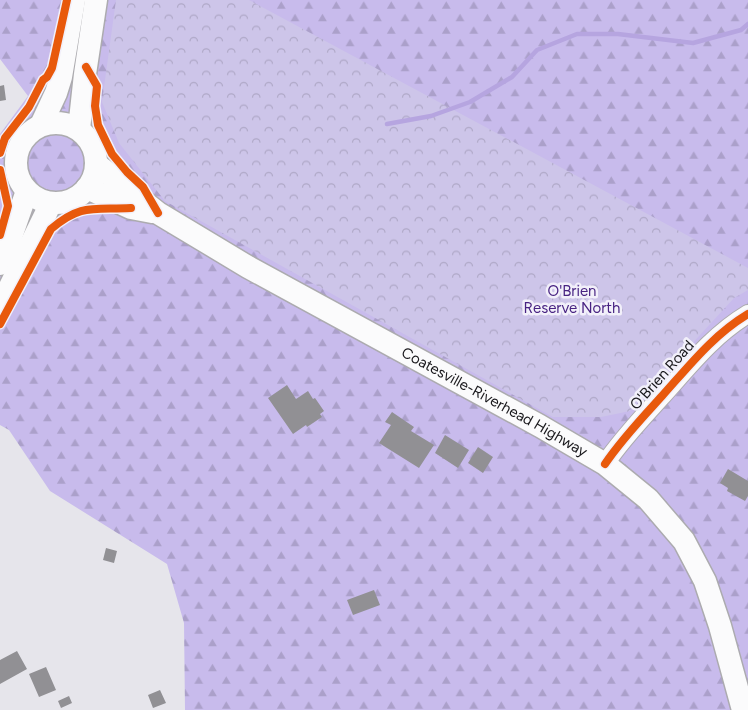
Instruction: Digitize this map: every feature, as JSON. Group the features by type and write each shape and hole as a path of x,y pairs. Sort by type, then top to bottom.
{"main road":[{"path":"41,125 61,77 74,0"},
{"path":"79,129 96,0"},
{"path":"54,122 67,123 79,129 88,138 94,150 96,164 94,177 87,188 77,197 65,202 51,203 38,199 27,192 19,181 16,168 16,154 21,142 29,132 41,125 54,122"},
{"name":"Coatesville-Riverhead Highway","path":"96,164 158,214 248,267 540,426 605,464 648,499 684,541 705,581 743,710"},
{"name":"Coatesville-Riverhead Highway","path":"87,188 131,208 158,214"},
{"path":"0,264 27,192"},
{"path":"0,307 51,203"}],"street":[{"name":"O'Brien Road","path":"605,464 650,409 706,347 734,322 748,314"}],"green space":[{"path":"0,0 748,0 748,710 185,710 184,623 167,564 50,491 9,430 0,425 0,134 28,96 0,59"},
{"name":"O'Brien Reserve North","path":"116,0 249,0 748,268 748,290 734,298 630,411 601,417 553,417 165,201 119,143 102,102"}],"building":[{"path":"4,85 6,100 0,101 0,86"},
{"path":"287,385 296,399 308,391 324,411 320,414 322,417 293,434 268,398"},
{"path":"392,412 414,427 411,431 434,445 419,468 379,443 391,425 385,422"},
{"path":"445,435 469,450 458,468 435,453"},
{"path":"478,447 493,457 483,473 468,463"},
{"path":"728,469 748,481 748,496 745,501 727,491 728,488 720,483"},
{"path":"106,548 117,551 114,563 103,560"},
{"path":"374,590 380,605 353,615 347,600"},
{"path":"17,651 27,669 0,684 0,660"},
{"path":"46,667 56,690 39,697 29,674"},
{"path":"160,690 166,703 153,708 148,695"},
{"path":"69,696 72,703 61,708 58,701"}],"waterway":[{"path":"387,124 431,116 470,102 512,77 537,50 577,34 618,34 693,43 741,30 748,24"}],"cycle path":[{"path":"0,153 5,138 29,107 43,80 52,68 67,0"},
{"path":"86,67 97,86 95,106 98,125 112,154 143,187 158,213"},
{"path":"0,170 8,206 0,235"},
{"path":"0,324 51,229 80,211 131,208"},
{"path":"605,464 632,429 702,352 724,331 748,314"}]}
